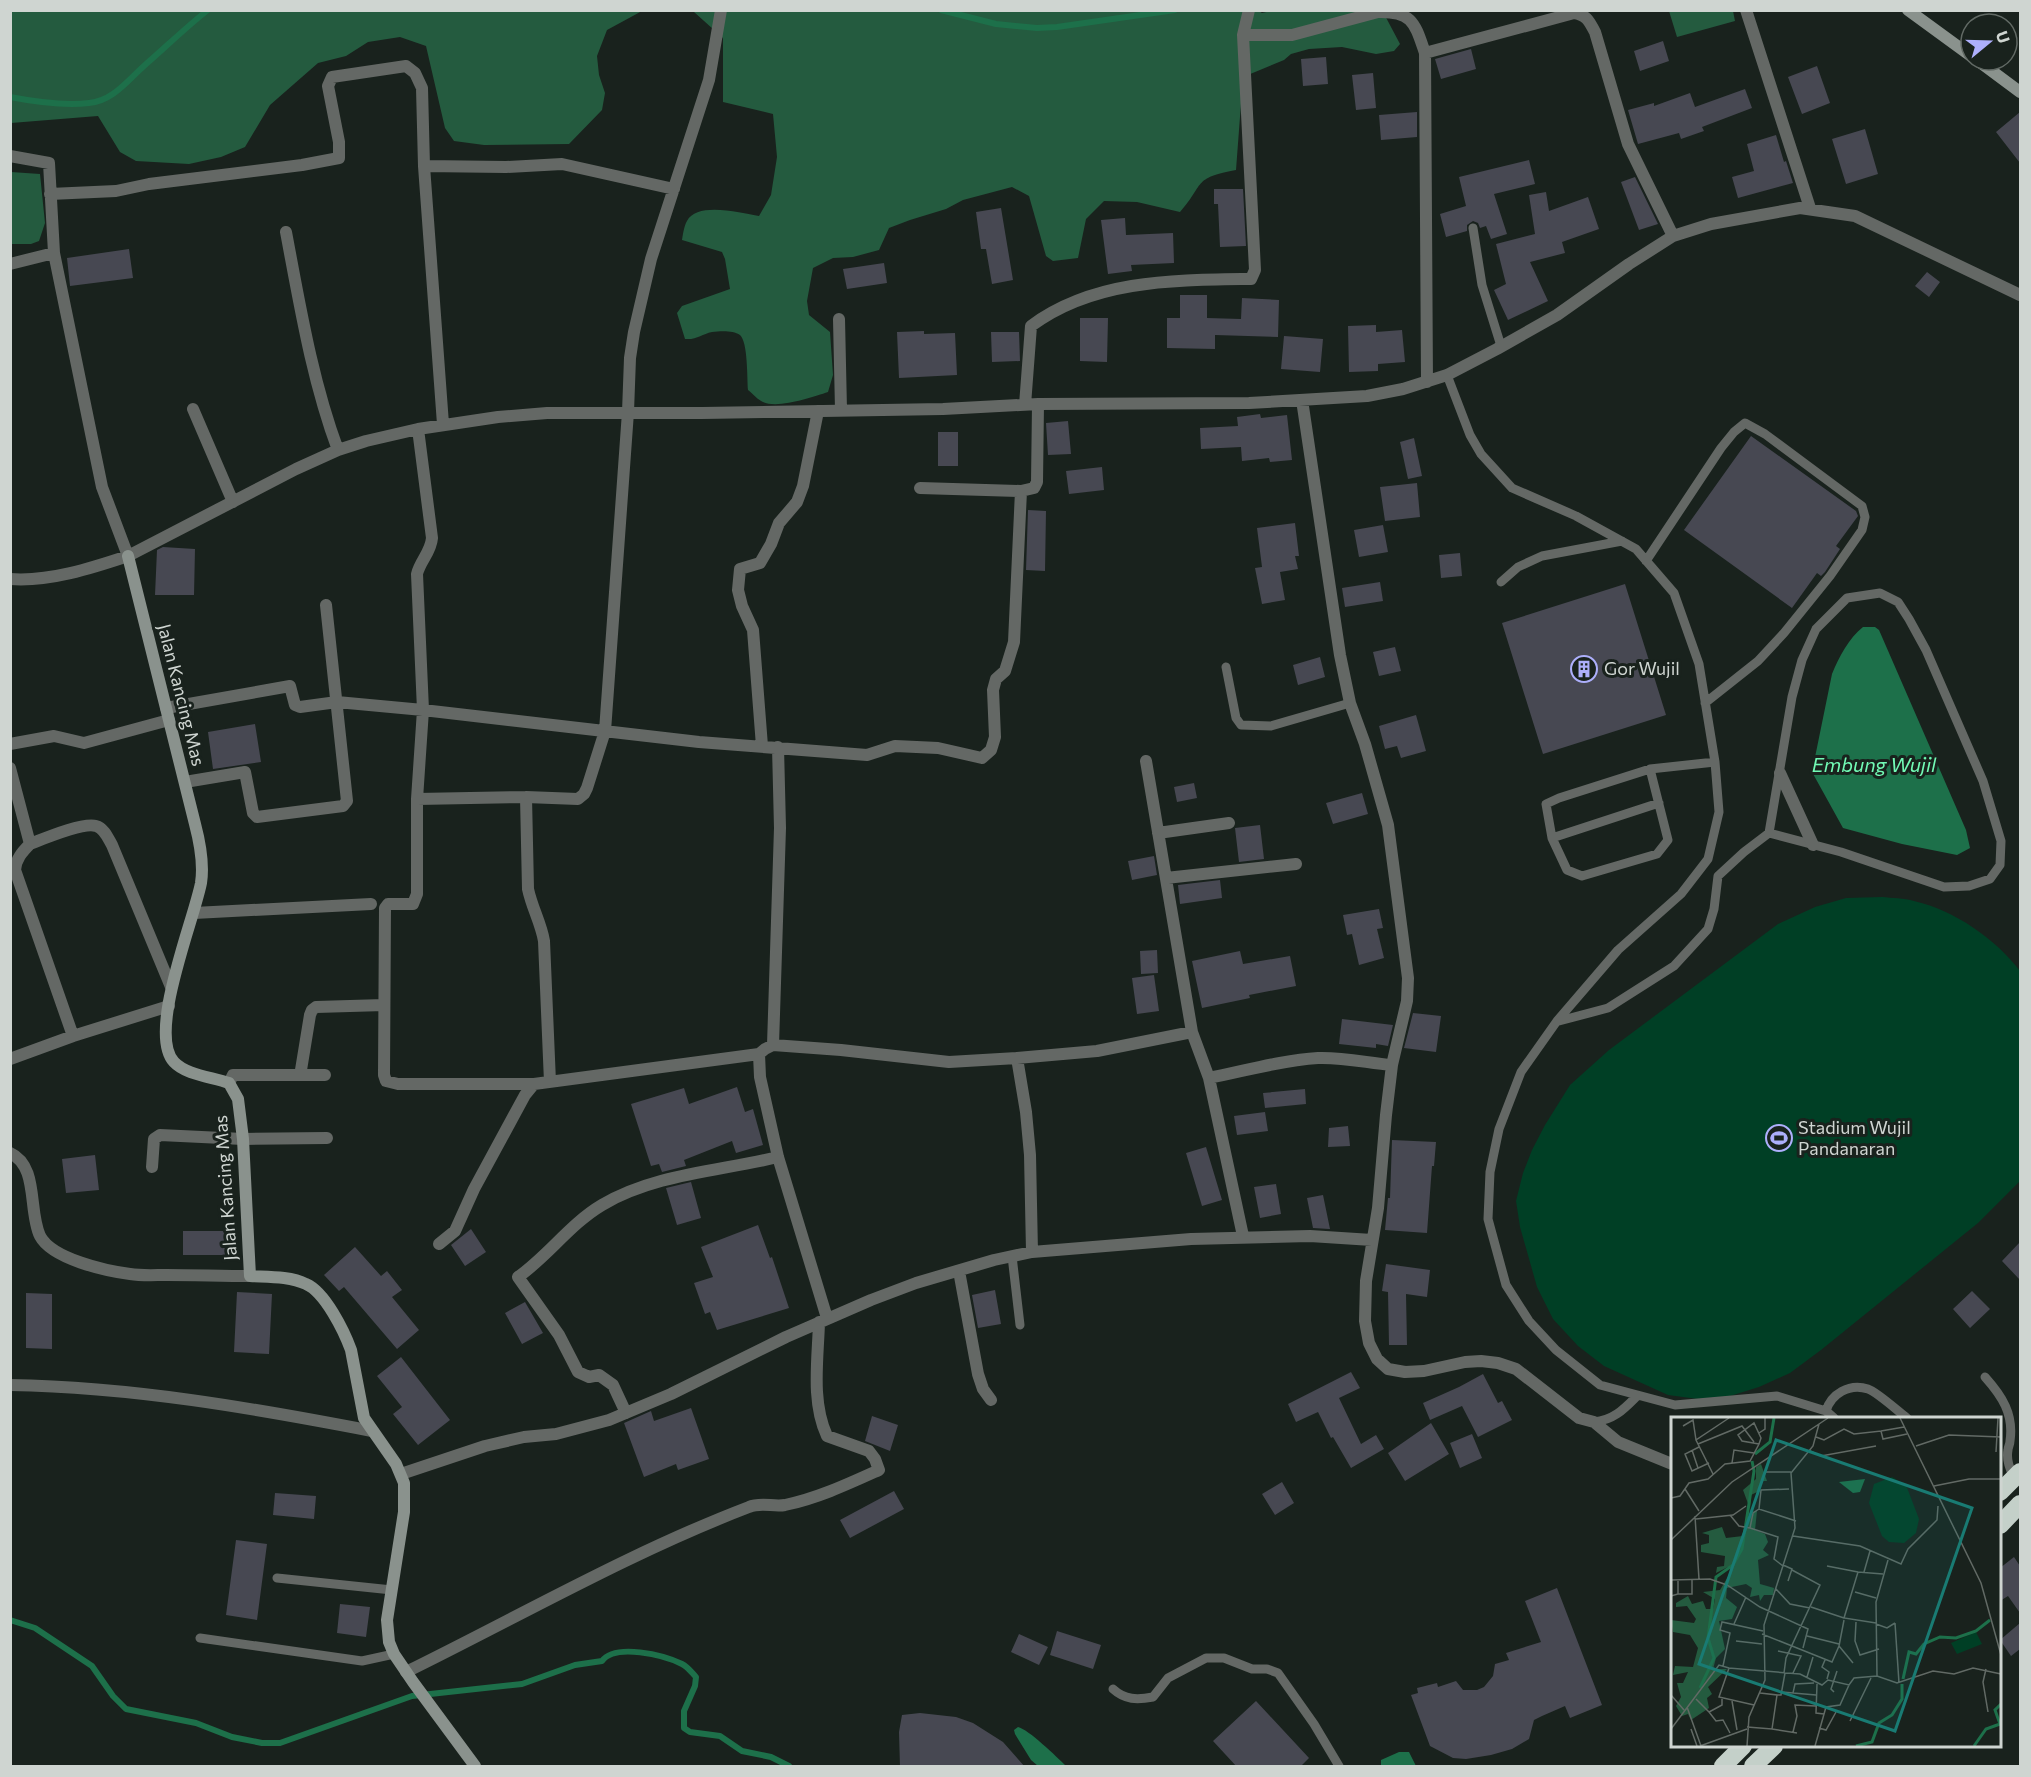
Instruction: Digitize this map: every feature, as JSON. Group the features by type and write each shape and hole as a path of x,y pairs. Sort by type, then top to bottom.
{"highway":[{"path":"2001,1491 2017,1475"},
{"path":"2001,1524 2020,1504"},
{"path":"1723,1767 1742,1747"},
{"path":"1760,1764 1773,1747"}],"street":[{"path":"417,799 526,797 578,799 584,794 605,731 630,358 634,332 651,259 709,80 721,10"},
{"path":"1746,10 1810,208"},
{"path":"1908,10 1959,47"},
{"path":"1243,35 1292,35 1378,12 1391,12 1409,18 1416,25 1425,53 1427,382"},
{"path":"920,488 1021,491 1034,488 1037,482 1031,404 1031,326 1080,299 1117,288 1191,280 1251,279 1255,270 1243,35 1247,14"},
{"path":"1425,53 1574,14 1583,14 1594,32 1628,144 1673,236"},
{"path":"50,194 116,191 149,184 302,165 339,158 339,142 328,86 332,77 406,66 415,74 422,88 424,166 443,424"},
{"path":"1993,72 2020,92"},
{"path":"10,156 49,163 54,254 102,487 128,556"},
{"path":"424,166 506,168 562,164 674,189"},
{"path":"10,579 49,576 106,564 128,556 338,450 366,441 443,424 547,413 702,413 841,411 1031,404 1249,403 1367,396 1403,389 1447,375 1557,315 1673,236 1711,224 1810,208 1855,216 2020,295"},
{"path":"286,232 307,341 324,411 338,450"},
{"path":"10,264 54,254"},
{"path":"839,319 841,411"},
{"path":"1302,400 1330,596 1350,703 1365,744 1388,825 1408,978 1407,1001 1392,1065 1379,1199 1366,1281 1365,1322 1369,1343 1377,1359 1388,1369 1405,1372 1424,1371 1481,1361 1498,1363 1516,1370 1580,1418 1594,1422 1618,1442 1671,1464"},
{"path":"193,409 233,502"},
{"path":"762,746 753,630 742,606 738,590 740,569 760,563 779,523 797,502 803,486 818,411"},
{"path":"418,429 432,538 431,546 418,566 417,574 423,710 417,799 417,894 413,904 386,905 384,1005 384,1075 386,1081 390,1083 534,1084 759,1054 773,1046 851,1051 949,1062 1017,1058 1097,1051 1192,1032"},
{"path":"166,708 290,687 297,707 337,702 699,742 867,755 895,746 938,748 982,758 991,750 995,737 993,690 996,680 1005,671 1014,642 1021,491"},
{"name":"Jalan Kancing Mas","path":"128,556 200,843 202,864 194,913 171,987 166,1021 168,1052 172,1061 182,1068 229,1083 238,1099 243,1139 250,1276 305,1283 318,1293 342,1329 351,1350 362,1411 372,1431 401,1474 405,1498 387,1630 394,1654 475,1767"},
{"path":"184,782 245,772 253,813 257,817 343,806 347,801 326,605"},
{"path":"10,744 54,736 84,743 169,720"},
{"path":"773,1046 780,838 778,747"},
{"path":"1146,761 1192,1032 1209,1078 1243,1236"},
{"path":"10,768 30,844"},
{"path":"1780,773 1813,845"},
{"path":"526,797 528,889 531,904 542,927 544,941 550,1082"},
{"path":"1158,833 1229,823"},
{"path":"72,1036 15,870 22,852 30,844 87,826 97,826 104,831 112,845 171,987"},
{"path":"1166,878 1296,864"},
{"path":"194,913 371,903"},
{"path":"298,1075 301,1070 306,1031 312,1010 316,1007 384,1005"},
{"path":"10,1059 72,1036 169,1006"},
{"path":"409,1677 570,1588 692,1530 753,1505 783,1505 829,1492 879,1470 869,1451 827,1436 820,1421 817,1394 823,1320 778,1157 760,1077 759,1054"},
{"path":"1017,1058 1030,1155 1032,1252"},
{"path":"1209,1078 1291,1061 1319,1058 1392,1065"},
{"path":"229,1083 233,1075 324,1075"},
{"path":"439,1244 455,1231 525,1095 534,1084"},
{"path":"152,1167 154,1139 160,1135 243,1139 327,1138"},
{"path":"10,1153 24,1163 29,1177 33,1210 41,1236 60,1255 130,1274 250,1276"},
{"path":"626,1413 613,1385 599,1375 590,1377 578,1372 559,1335 518,1276 532,1267 584,1218 617,1197 669,1179 778,1157"},
{"path":"401,1474 485,1446 524,1437 556,1434 626,1413 671,1394 823,1320 916,1283 1012,1256 1032,1252 1243,1236 1310,1236 1372,1240"},
{"path":"959,1271 978,1374 983,1389 991,1400"},
{"path":"10,1384 72,1386 196,1400 372,1431"}],"lane":[{"path":"1473,228 1482,285 1502,346"},
{"path":"1447,375 1470,435 1481,454 1512,488 1576,516 1636,549 1674,593 1699,664 1715,762 1719,812 1708,859 1681,894 1618,950 1557,1021 1521,1072 1498,1129 1490,1172 1488,1218 1506,1285 1529,1321 1556,1350 1600,1385 1675,1405 1777,1396 1826,1412 1832,1417"},
{"path":"1646,561 1721,448 1745,423 1765,434 1862,506 1865,517 1862,530 1830,576 1758,661 1705,703"},
{"path":"1501,582 1518,567 1542,556 1622,542"},
{"path":"1718,876 1769,833 1792,697 1802,660 1816,629 1847,598 1881,593 1898,602 1926,650 1983,781 2001,842 2000,865 1989,879 1970,886 1944,887 1769,833"},
{"path":"1226,667 1236,718 1241,725 1271,726 1350,703"},
{"path":"1650,769 1668,840 1658,854 1582,876 1567,870 1552,838 1546,804 1558,798 1650,769 1715,762"},
{"path":"1552,838 1659,803"},
{"path":"1557,1021 1608,1008 1674,966 1708,929 1714,909 1718,876 1708,859"},
{"path":"1012,1256 1020,1325"},
{"path":"1985,1377 2002,1397 2009,1417 2011,1441 2007,1452 2008,1465 2017,1475"},
{"path":"1826,1412 1829,1400 1837,1394 1852,1388 1869,1389 1904,1417"},
{"path":"1594,1422 1605,1421 1618,1414 1637,1396"},
{"path":"2011,1441 2020,1436"},
{"path":"277,1578 392,1590"},
{"path":"200,1638 362,1660 394,1654"},
{"path":"1113,1689 1120,1696 1136,1700 1153,1697 1168,1678 1206,1659 1224,1658 1252,1668 1267,1669 1278,1673 1314,1724 1339,1767"}],"shaded area":[{"path":"1257,10 1262,13 1275,10 1382,10 1400,44 1394,51 1376,54 1342,47 1309,49 1291,54 1284,60 1243,77 1236,170 1206,179 1180,212 1137,202 1104,201 1086,219 1078,258 1053,261 1046,256 1029,196 1012,187 963,200 946,209 889,228 879,250 853,257 833,258 813,268 807,301 809,315 830,332 833,375 828,392 777,404 763,402 748,390 746,352 740,335 719,331 693,339 685,339 677,313 682,306 730,289 722,252 682,240 687,221 700,211 709,210 759,216 771,195 777,157 773,114 723,102 723,38 694,12 642,11 607,30 597,56 599,75 605,93 602,110 569,144 484,145 454,141 445,128 426,46 400,37 368,42 346,56 318,63 270,105 245,147 221,157 189,164 136,161 120,152 98,116 11,123 10,11"},
{"path":"1669,11 1733,11 1735,21 1677,37"},
{"path":"11,172 40,174 45,223 39,241 31,244 11,244"},
{"name":"Stadium Wujil Pandanaran","path":"1882,897 1929,905 1959,919 1999,948 2020,971 2020,1181 1978,1223 1821,1350 1790,1373 1759,1387 1730,1396 1698,1399 1668,1395 1604,1366 1578,1346 1553,1319 1537,1287 1520,1227 1516,1201 1523,1173 1545,1125 1570,1085 1609,1050 1778,924 1815,907 1846,898"}],"water":[{"name":"Embung Wujil","path":"1863,627 1875,627 1879,630 1966,830 1970,848 1957,855 1902,844 1843,828 1812,772 1832,674 1845,648"},
{"path":"1018,1727 1035,1738 1066,1766 1038,1766 1031,1760 1015,1734 1014,1730"},
{"path":"1399,1752 1409,1752 1416,1766 1381,1766 1381,1760"}],"building":[{"path":"1663,41 1669,61 1640,71 1634,51"},
{"path":"1471,49 1476,69 1441,79 1435,59"},
{"path":"1326,57 1328,84 1303,86 1301,59"},
{"path":"1817,66 1830,103 1802,114 1788,77"},
{"path":"1373,73 1376,108 1356,110 1352,75"},
{"path":"1745,89 1752,108 1702,127 1704,131 1681,139 1679,133 1638,144 1628,110 1654,103 1654,106 1690,93 1695,107"},
{"path":"1417,112 1417,137 1381,140 1379,115"},
{"path":"2020,112 2020,163 1996,132"},
{"path":"1865,129 1878,174 1846,184 1832,139"},
{"path":"1776,135 1793,183 1738,198 1732,177 1754,171 1747,144"},
{"path":"1529,160 1535,184 1494,194 1507,234 1491,239 1486,226 1480,228 1478,223 1473,221 1467,225 1467,231 1446,237 1440,214 1466,206 1459,177"},
{"path":"1635,177 1658,224 1639,230 1621,182"},
{"path":"1214,189 1243,189 1246,246 1220,247 1218,204 1214,204"},
{"path":"1546,192 1549,211 1588,197 1599,229 1562,242 1565,253 1530,262 1548,301 1508,320 1494,290 1506,284 1496,244 1535,234 1529,195"},
{"path":"1001,208 1013,280 992,284 986,249 981,249 976,212"},
{"path":"1125,218 1126,235 1173,233 1174,263 1131,265 1132,271 1108,274 1101,220"},
{"path":"129,249 133,278 70,286 67,258"},
{"path":"884,263 887,283 847,289 843,269"},
{"path":"1927,272 1940,282 1929,297 1915,286"},
{"path":"1180,295 1207,295 1207,318 1241,319 1242,298 1279,300 1278,337 1215,335 1215,349 1167,348 1167,318 1180,318"},
{"path":"1080,318 1108,318 1107,362 1080,361"},
{"path":"1376,325 1376,332 1402,330 1405,362 1378,364 1378,371 1349,372 1348,326"},
{"path":"924,331 924,334 955,333 957,375 899,378 897,332"},
{"path":"991,332 1019,332 1020,361 992,362"},
{"path":"1284,336 1323,339 1320,372 1281,369"},
{"path":"1260,414 1261,418 1287,415 1292,460 1270,462 1269,458 1242,461 1241,447 1201,449 1200,428 1238,426 1237,417"},
{"path":"1068,421 1071,454 1048,455 1046,423"},
{"path":"938,432 958,432 958,466 938,466"},
{"path":"1751,436 1856,511 1858,516 1836,546 1840,549 1825,572 1821,576 1817,573 1792,608 1684,530"},
{"path":"1414,438 1422,476 1408,479 1400,442"},
{"path":"1102,467 1104,490 1069,494 1066,471"},
{"path":"1417,483 1420,517 1385,521 1380,487"},
{"path":"1028,510 1046,511 1045,571 1026,570"},
{"path":"1295,523 1299,556 1295,556 1298,569 1280,572 1285,600 1262,604 1255,568 1262,567 1257,528"},
{"path":"1383,525 1388,552 1359,557 1354,530"},
{"path":"163,547 195,549 194,595 155,595 157,550"},
{"path":"1460,553 1462,576 1441,578 1439,555"},
{"path":"1380,582 1383,601 1345,607 1342,588"},
{"name":"Gor Wujil","path":"1625,584 1666,715 1543,754 1502,623"},
{"path":"1395,647 1401,671 1379,676 1373,652"},
{"path":"1320,657 1325,677 1298,685 1293,665"},
{"path":"1416,715 1426,751 1401,758 1397,746 1385,749 1379,726"},
{"path":"255,724 261,762 213,769 208,732"},
{"path":"1194,783 1197,798 1177,802 1174,787"},
{"path":"1362,793 1368,814 1333,824 1326,803"},
{"path":"1260,825 1264,859 1239,862 1235,828"},
{"path":"1154,856 1157,875 1132,880 1128,861"},
{"path":"1220,880 1222,898 1180,904 1178,885"},
{"path":"1379,909 1383,928 1377,929 1384,958 1359,965 1352,934 1347,935 1343,915"},
{"path":"1157,950 1158,973 1141,974 1140,951"},
{"path":"1240,951 1243,964 1290,956 1296,986 1249,995 1250,998 1202,1008 1192,961"},
{"path":"1154,975 1159,1011 1137,1014 1132,978"},
{"path":"1413,1013 1441,1016 1436,1052 1404,1048"},
{"path":"1342,1019 1393,1025 1388,1046 1376,1044 1376,1048 1339,1044"},
{"path":"737,1087 745,1112 753,1109 763,1145 736,1153 732,1141 684,1160 686,1166 662,1172 659,1164 651,1166 631,1104 684,1088 689,1104"},
{"path":"1305,1089 1306,1104 1265,1108 1263,1093"},
{"path":"1265,1112 1268,1131 1237,1135 1234,1116"},
{"path":"1348,1126 1350,1146 1328,1147 1329,1128"},
{"path":"1392,1140 1436,1142 1427,1233 1385,1230 1388,1198 1390,1198"},
{"path":"1206,1147 1222,1200 1202,1206 1186,1153"},
{"path":"95,1155 99,1190 66,1193 62,1159"},
{"path":"691,1182 701,1218 677,1225 666,1188"},
{"path":"1276,1184 1281,1214 1260,1218 1254,1187"},
{"path":"1323,1195 1330,1229 1313,1228 1307,1198"},
{"path":"758,1225 770,1258 772,1257 789,1308 717,1330 710,1312 705,1314 694,1283 713,1277 701,1247"},
{"path":"471,1229 486,1252 465,1266 451,1245"},
{"path":"183,1231 230,1231 230,1255 183,1255"},
{"path":"2020,1242 2020,1280 2002,1261"},
{"path":"355,1247 381,1276 387,1271 402,1290 392,1297 419,1330 397,1349 344,1287 339,1291 324,1275"},
{"path":"1386,1264 1430,1270 1427,1297 1406,1294 1407,1345 1389,1345 1388,1292 1382,1291"},
{"path":"995,1290 1001,1324 978,1328 972,1295"},
{"path":"1972,1291 1990,1309 1970,1328 1953,1309"},
{"path":"237,1292 272,1294 269,1354 234,1352"},
{"path":"26,1293 52,1294 52,1349 26,1348"},
{"path":"525,1302 543,1333 522,1344 505,1313"},
{"path":"401,1357 450,1420 418,1445 393,1414 402,1407 377,1376"},
{"path":"1351,1372 1360,1388 1339,1398 1361,1444 1376,1435 1384,1449 1351,1468 1333,1437 1331,1438 1318,1412 1296,1422 1288,1404"},
{"path":"1483,1374 1498,1403 1502,1401 1512,1420 1478,1437 1462,1406 1430,1420 1423,1403"},
{"path":"691,1408 709,1459 678,1470 676,1464 644,1477 624,1423 651,1411 654,1421"},
{"path":"872,1416 898,1425 890,1451 865,1441"},
{"path":"1431,1423 1449,1454 1405,1481 1388,1453"},
{"path":"1472,1434 1482,1458 1460,1468 1450,1443"},
{"path":"1282,1482 1294,1503 1275,1515 1262,1494"},
{"path":"894,1491 904,1509 850,1538 840,1520"},
{"path":"275,1493 316,1496 314,1519 273,1515"},
{"path":"236,1540 267,1544 257,1620 226,1615"},
{"path":"2014,1557 2020,1566 2020,1613 2008,1596 2001,1600 2001,1567"},
{"path":"1557,1588 1602,1705 1570,1718 1565,1706 1542,1716 1534,1720 1529,1739 1512,1749 1491,1755 1466,1759 1453,1758 1430,1746 1411,1695 1418,1693 1417,1688 1437,1683 1438,1687 1456,1681 1463,1690 1477,1690 1484,1687 1493,1676 1495,1664 1509,1660 1506,1653 1541,1642 1525,1601"},
{"path":"340,1604 370,1607 366,1637 337,1633"},
{"path":"2020,1623 2020,1649 2011,1656 2001,1639"},
{"path":"1057,1631 1101,1645 1093,1669 1050,1655"},
{"path":"1019,1634 1048,1647 1039,1665 1011,1652"},
{"path":"1256,1701 1309,1758 1300,1767 1237,1767 1213,1741"},
{"path":"920,1713 956,1717 973,1723 1003,1742 1025,1767 900,1767 899,1732 902,1715"}],"waterway":[{"path":"10,97 69,104 89,103 105,98 120,89 208,10"},
{"path":"941,10 996,24 1037,28 1175,10"},
{"path":"10,1620 35,1628 92,1666 113,1696 126,1709 196,1723 232,1737 262,1743 280,1743 412,1696 522,1684 575,1665 602,1661 617,1653 652,1654 682,1664 696,1677 695,1686 684,1711 684,1728 690,1732 720,1736 742,1751 771,1757 789,1766"}],"place":[{"name":"Gor Wujil","path":"1584,669"},
{"name":"Stadium Wujil Pandanaran","path":"1779,1138"}]}
